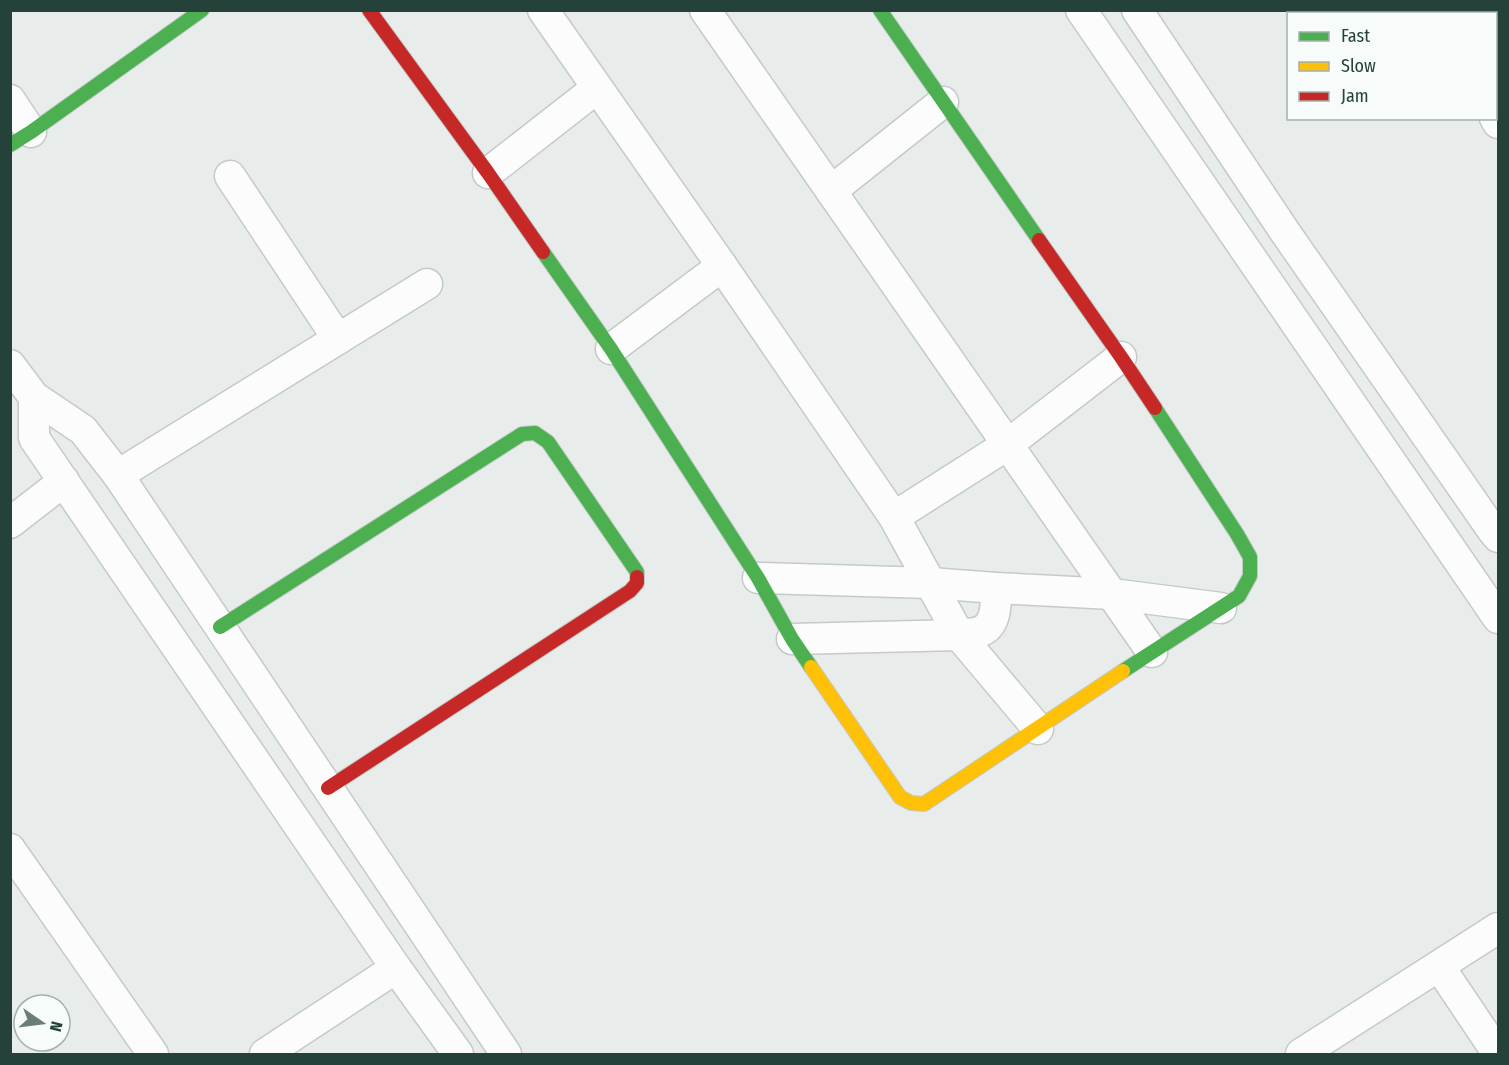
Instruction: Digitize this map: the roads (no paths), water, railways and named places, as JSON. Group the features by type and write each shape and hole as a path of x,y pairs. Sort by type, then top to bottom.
{"street":[{"path":"369,10 488,173 610,349 758,578 792,639 900,796 911,803 924,804 1239,596 1250,576 1250,557 1121,357 880,10"},
{"path":"543,10 894,517 959,635 1038,729"},
{"path":"1081,10 1498,618"},
{"path":"1137,10 1285,232 1498,537"},
{"path":"10,100 21,139 198,12"},
{"path":"716,14 831,191 1152,652"},
{"path":"488,173 597,88"},
{"path":"831,191 944,102"},
{"path":"230,176 338,339"},
{"path":"610,349 722,266"},
{"path":"118,475 427,284"},
{"path":"894,517 1007,444 1121,357"},
{"path":"10,365 34,397 83,430 118,475 506,1054"},
{"path":"34,397 34,438 396,968 458,1054"},
{"path":"220,627 522,434 535,433 548,442 637,573 637,583 630,591 328,788"},
{"path":"10,523 64,481"},
{"path":"758,578 930,583 1112,594 1221,608"},
{"path":"792,639 959,635 981,631 992,623 996,588"},
{"path":"10,849 153,1054"},
{"path":"1301,1054 1498,928"},
{"path":"1438,966 1498,1054"},
{"path":"265,1054 396,968"}]}
